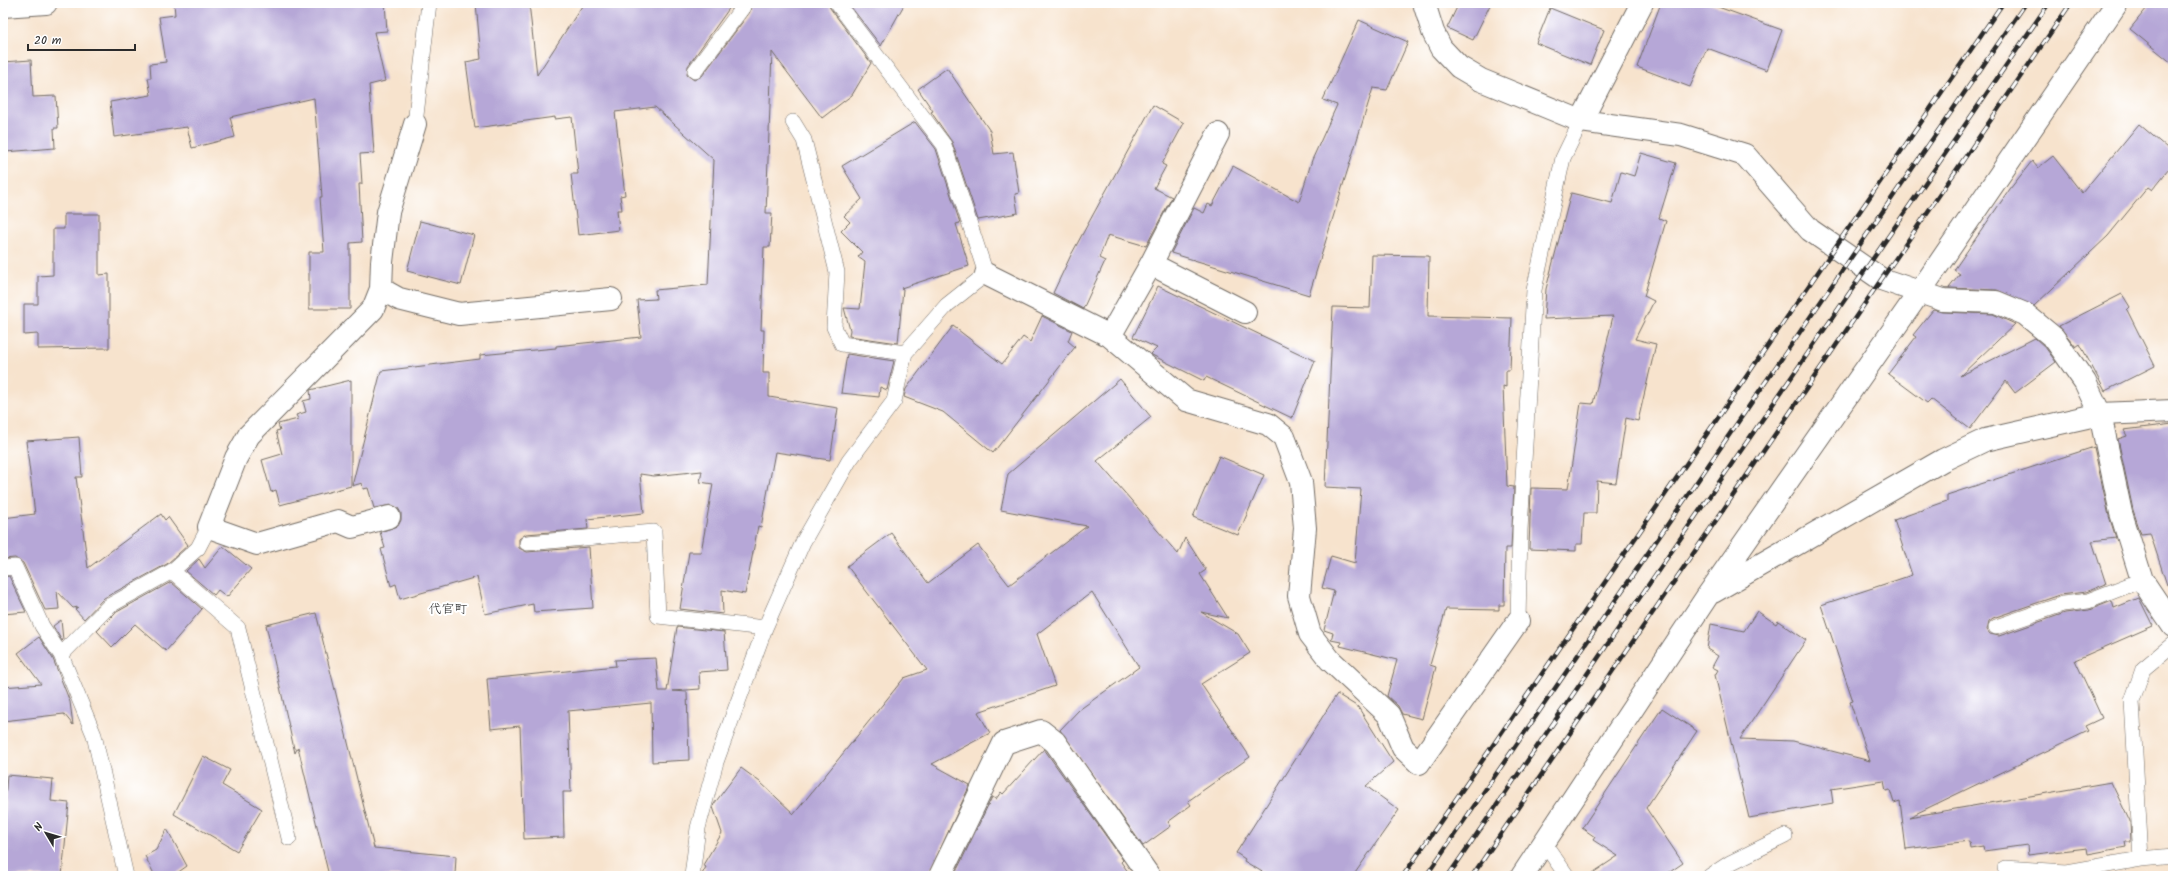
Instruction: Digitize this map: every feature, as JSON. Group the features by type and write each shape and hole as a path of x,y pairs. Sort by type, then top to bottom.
{"street":[{"path":"3,6 46,3"},
{"path":"1424,3 1433,32 1441,48 1459,67 1481,80 1581,121 1681,136 1745,155 1810,230 1881,279 1943,300 1996,302 2025,314 2054,338 2085,382 2100,414 2121,513 2142,580 2173,626"},
{"path":"1581,121 1642,3"},
{"path":"1522,876 1708,595 1919,293 2118,3"},
{"path":"389,517 352,527 338,521 257,544 209,527 236,458 249,435 372,310 382,289 388,212 415,124"},
{"path":"1110,336 1151,264 1218,134"},
{"path":"1151,264 1245,312"},
{"path":"986,274 1110,336 1186,400 1268,424 1284,437 1301,482 1305,528 1299,596 1310,634 1330,660 1389,715 1402,748 1419,763 1518,621"},
{"path":"382,289 399,300 459,314 611,299"},
{"path":"1708,595 1943,460 1985,440 2100,414 2173,411"},
{"path":"940,876 1004,743 1041,731 1056,742 1149,876"}],"lane":[{"path":"415,124 429,3"},
{"path":"695,71 743,7 742,3"},
{"path":"692,876 698,828 716,762 765,628 803,542 849,461 894,401 905,353 947,305 986,274 944,145 837,3"},
{"path":"1518,621 1520,530 1534,290 1563,158 1581,121"},
{"path":"793,122 804,140 837,272 834,327 842,344 905,353"},
{"path":"61,655 109,606 172,570 198,548 209,527"},
{"path":"527,543 654,532 658,616 765,628"},
{"path":"3,568 14,567 42,626 61,655 94,735 126,876"},
{"path":"172,570 238,628 289,838"},
{"path":"1996,627 2063,604 2088,601 2142,580"},
{"path":"2141,859 2132,702 2143,669 2173,644"},
{"path":"1710,876 1730,863 1785,836"},
{"path":"1544,843 1567,876"},
{"path":"2005,868 2067,872 2141,859 2173,856"}],"building":[{"path":"174,3 385,3 387,31 374,32 385,81 369,85 374,153 360,154 362,184 359,184 362,242 350,243 350,309 309,309 309,252 324,252 320,197 322,197 314,98 230,117 235,137 192,148 187,127 114,137 110,102 151,95 148,78 151,78 150,64 166,62 159,17 175,15"},
{"path":"476,3 529,3 537,75 584,3 733,3 688,66 687,75 694,80 702,76 750,12 751,3 828,3 830,8 871,63 852,95 822,118 772,52 766,213 772,213 770,247 764,247 761,330 764,330 763,373 769,373 769,397 838,408 830,460 775,452 761,527 758,526 745,594 722,590 723,614 680,609 689,552 701,552 713,484 700,482 702,471 654,476 640,474 644,513 587,519 588,529 526,534 519,539 519,548 527,552 589,547 593,608 534,612 533,604 485,614 477,577 400,599 396,584 391,586 381,549 385,548 380,532 398,526 401,520 401,513 398,508 392,505 374,508 368,488 363,489 362,483 352,486 381,371 480,359 480,355 556,348 556,346 641,337 637,300 656,299 655,290 708,285 714,160 655,107 615,112 625,195 620,196 622,210 617,210 619,230 578,235 571,174 578,174 572,117 555,119 555,117 475,128 466,62 481,59"},
{"path":"848,3 905,3 881,46"},
{"path":"1459,3 1491,3 1473,40 1447,28"},
{"path":"1661,3 1707,3 1782,30 1767,70 1707,48 1690,87 1637,67"},
{"path":"2151,3 2173,3 2173,64 2130,29"},
{"path":"1550,8 1604,30 1590,65 1536,43"},
{"path":"1359,20 1408,42 1387,90 1373,88 1309,295 1171,253 1194,208 1204,213 1208,204 1212,206 1233,166 1299,202 1312,160 1337,105 1323,100"},
{"path":"31,60 33,97 56,96 58,128 54,128 55,148 5,152 3,62"},
{"path":"947,68 990,131 994,154 1013,152 1019,193 1015,194 1018,213 978,220 952,142 931,112 933,111 918,89"},
{"path":"1153,105 1184,123 1162,164 1166,166 1154,188 1172,197 1146,246 1108,235 1099,258 1105,261 1083,309 1053,293 1071,255"},
{"path":"915,122 936,149 960,223 956,224 969,266 901,288 903,289 898,343 849,336 850,330 844,308 860,309 865,262 858,257 862,252 841,231 850,222 844,216 862,199 842,166"},
{"path":"2139,124 2173,153 2173,164 2152,190 2148,187 2108,236 2034,306 1997,290 1949,288 1960,274 1954,270 2010,189 2032,161 2038,168 2053,156 2082,193"},
{"path":"1641,153 1676,163 1659,218 1666,221 1644,296 1654,301 1635,339 1656,344 1638,421 1626,418 1616,483 1597,481 1596,513 1584,513 1582,544 1576,544 1576,551 1529,549 1531,488 1568,489 1581,403 1593,404 1613,316 1544,319 1546,289 1571,193 1612,203 1621,172 1634,176"},
{"path":"64,214 99,214 99,275 109,274 109,348 38,349 38,334 24,335 24,304 38,304 38,276 53,275 53,229 64,229"},
{"path":"420,221 474,235 461,285 407,271"},
{"path":"1372,255 1429,256 1428,316 1512,318 1510,370 1506,370 1506,387 1503,386 1507,486 1514,487 1511,548 1505,548 1504,605 1499,605 1499,610 1446,609 1430,665 1436,667 1422,719 1402,714 1398,706 1387,696 1397,660 1340,646 1341,642 1331,640 1333,633 1324,630 1334,591 1322,588 1331,556 1355,563 1361,489 1325,487 1333,307 1370,308"},
{"path":"1158,286 1315,361 1292,418 1206,377 1204,381 1152,355 1151,354 1157,348 1133,337"},
{"path":"2122,294 2130,307 2127,310 2155,366 2105,391 2080,344 2076,347 2059,326"},
{"path":"1933,310 1943,312 1993,314 2015,324 1960,376 2035,338 2045,347 2056,362 2015,393 2006,381 1970,429 1931,399 1927,403 1888,374 1916,337 1913,335"},
{"path":"1042,316 1072,331 1068,341 1075,347 993,453 943,412 904,397 906,389 953,326 1002,364 1023,337 1030,342"},
{"path":"847,354 894,361 887,390 880,387 879,397 841,393"},
{"path":"1120,379 1151,417 1097,461 1178,554 1185,538 1206,570 1200,574 1228,618 1201,612 1238,634 1250,653 1201,684 1250,757 1188,801 1191,805 1168,822 1171,826 1143,846 1060,730 1079,710 1139,667 1092,592 1037,634 1055,686 978,712 990,733 932,764 970,785 928,876 701,876 706,867 703,865 722,833 713,807 714,804 741,768 760,782 794,814 904,678 927,670 847,566 891,533 928,583 978,545 1009,585 1087,526 1001,510 1008,474"},
{"path":"351,380 351,486 280,505 276,490 271,492 262,460 282,454 276,431 280,430 278,424 298,419 296,415 306,412 303,401 311,399 310,390"},
{"path":"2173,424 2173,584 2167,585 2150,533 2141,534 2133,510 2118,439 2127,436 2124,430"},
{"path":"79,437 82,477 76,477 88,568 161,514 165,520 168,517 188,545 167,564 104,598 84,619 75,609 78,607 73,608 57,591 59,609 45,610 23,563 15,558 3,559 3,518 35,514 26,441"},
{"path":"2094,447 2109,516 2116,538 2092,541 2106,584 2086,592 2060,595 1993,618 1989,621 1987,630 1990,634 1999,636 2065,613 2089,610 2112,601 2114,608 2139,598 2153,626 2075,660 2102,718 2085,726 2088,731 1909,817 2111,782 2130,822 2131,842 2125,842 2126,847 2088,854 2087,848 2028,855 2027,845 1984,851 1983,846 1970,848 1969,841 1906,849 1900,801 1894,803 1890,790 1886,791 1884,781 1831,789 1833,803 1749,818 1715,675 1718,670 1712,667 1718,656 1707,649 1711,624 1744,631 1757,611 1776,624 1778,621 1806,640 1740,739 1793,741 1870,761 1850,702 1853,701 1821,605 1912,575 1894,520 1947,501 1947,495"},
{"path":"1219,456 1264,475 1238,535 1193,517"},
{"path":"223,546 251,569 227,597 218,590 214,595 186,571 199,559 205,568"},
{"path":"9,576 26,612 3,614 3,577"},
{"path":"171,582 202,609 166,651 135,624 112,647 97,631 115,613"},
{"path":"316,613 374,848 456,856 455,876 329,876 298,747 295,753 266,625"},
{"path":"61,620 63,640 62,641 53,626"},
{"path":"677,627 724,632 727,670 699,672 700,689 673,691 687,692 689,760 652,762 651,703 568,711 571,792 563,792 564,837 524,839 520,726 491,729 487,679 616,666 615,660 656,658 659,691 667,691"},
{"path":"39,637 53,659 70,702 73,725 64,714 3,721 3,687 41,684 18,653"},
{"path":"1337,694 1358,707 1393,762 1366,786 1399,810 1353,876 1269,876 1244,861 1245,859 1236,853"},
{"path":"1662,708 1697,731 1646,808 1683,863 1664,876 1588,876 1618,856 1593,840 1595,837 1582,828"},
{"path":"1044,749 1123,860 1121,862 1131,876 954,876 992,797 996,799 1001,792 1003,794"},
{"path":"203,756 230,770 222,785 262,809 237,851 174,814"},
{"path":"7,775 53,779 51,801 69,803 62,876 3,876 3,825"},
{"path":"167,829 187,866 173,876 155,876 145,856 156,850"}],"railway":[{"path":"1403,876 2003,3"},
{"path":"1426,876 2026,3"},
{"path":"1448,876 2049,3"},
{"path":"1472,876 2071,3"}],"district":[{"name":"代官町","path":"448,609"}]}
